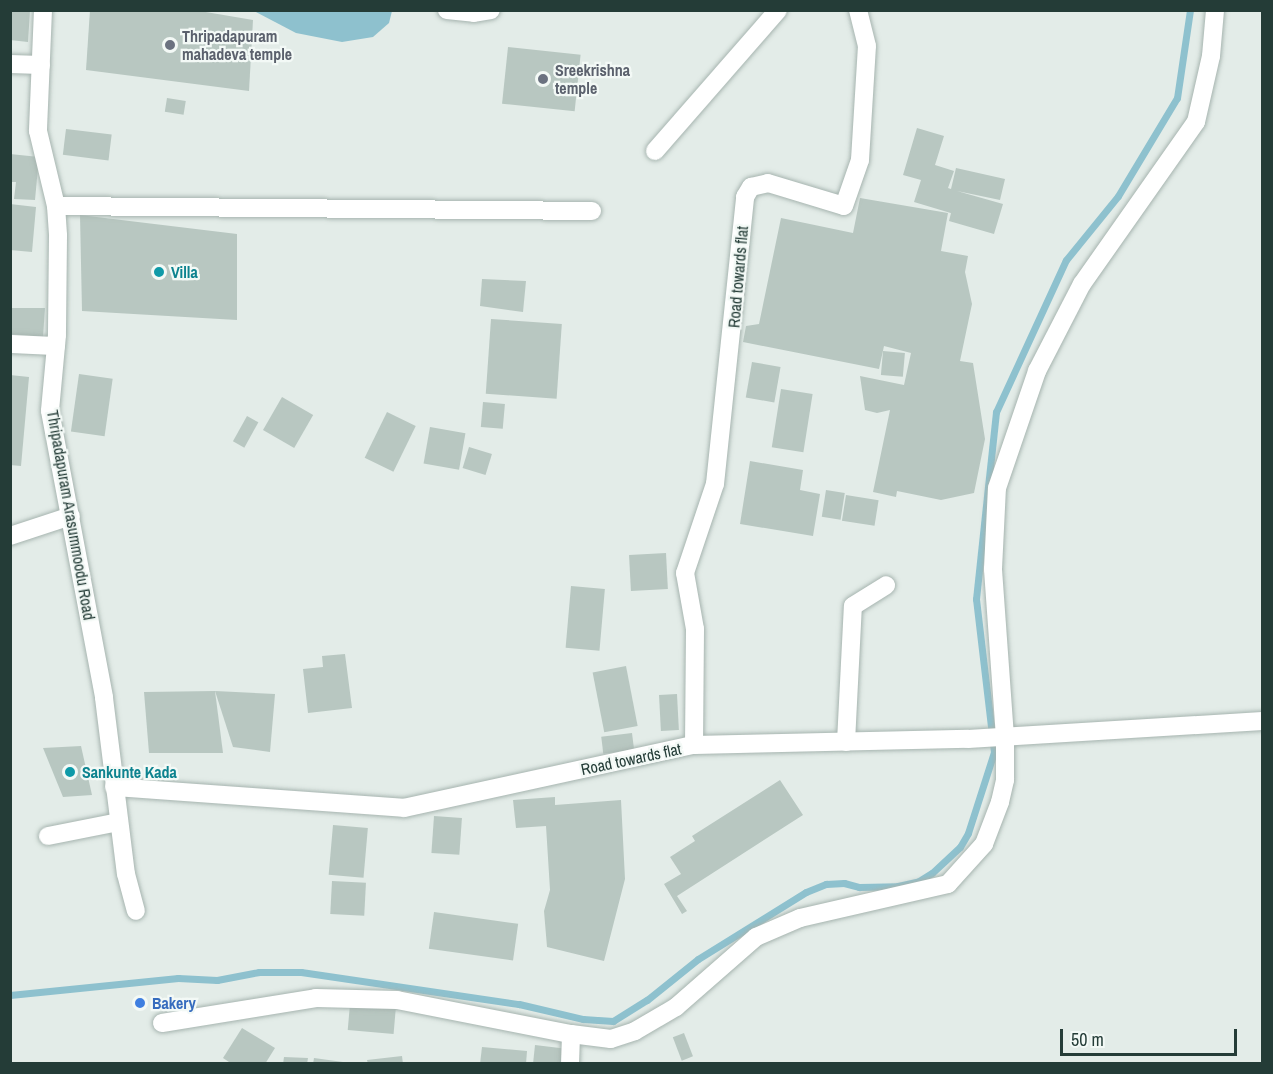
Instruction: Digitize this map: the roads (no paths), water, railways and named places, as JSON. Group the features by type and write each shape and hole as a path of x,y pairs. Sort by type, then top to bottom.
{"street":[{"name":"Thripadapuram Arasummoodu Road","path":"43,10 38,131 56,207 58,236 56,345 50,411 104,698 126,874 136,911"},
{"path":"447,10 474,13 491,10"},
{"path":"655,152 778,10"},
{"name":"Road towards flat","path":"114,787 405,808 694,745 695,629 685,573 715,484 745,197 751,187 768,183 844,206 860,160 867,46 858,10"},
{"path":"162,1023 316,998 397,1000 571,1034 611,1039 635,1031 676,1008 756,937 800,918 948,884 984,844 1000,802 1005,780 993,568 997,488 1037,371 1082,284 1196,122 1211,56 1215,10"},
{"path":"10,64 41,65"},
{"path":"56,207 592,211"},
{"path":"10,344 56,345"},
{"path":"10,536 71,516"},
{"path":"846,742 853,606 886,585"},
{"path":"694,745 968,739 1263,721"},
{"path":"48,836 119,822"},
{"path":"570,1064 571,1034"}],"water":[{"path":"254,11 392,11 389,23 373,37 342,42 296,33"}],"waterway":[{"path":"10,995 178,978 217,980 259,972 301,972 519,1004 583,1019 613,1021 647,1000 698,959 806,892 826,884 844,883 859,887 898,886 919,881 932,873 960,847 968,833 994,752 976,599 996,412 1066,260 1118,196 1177,98 1190,10"}],"place":[{"name":"Thripadapuram mahadeva temple","path":"170,45"},
{"name":"Sreekrishna temple","path":"543,79"},
{"name":"Villa","path":"159,272"},
{"name":"Sankunte Kada","path":"70,772"},
{"name":"Bakery","path":"140,1003"}]}
